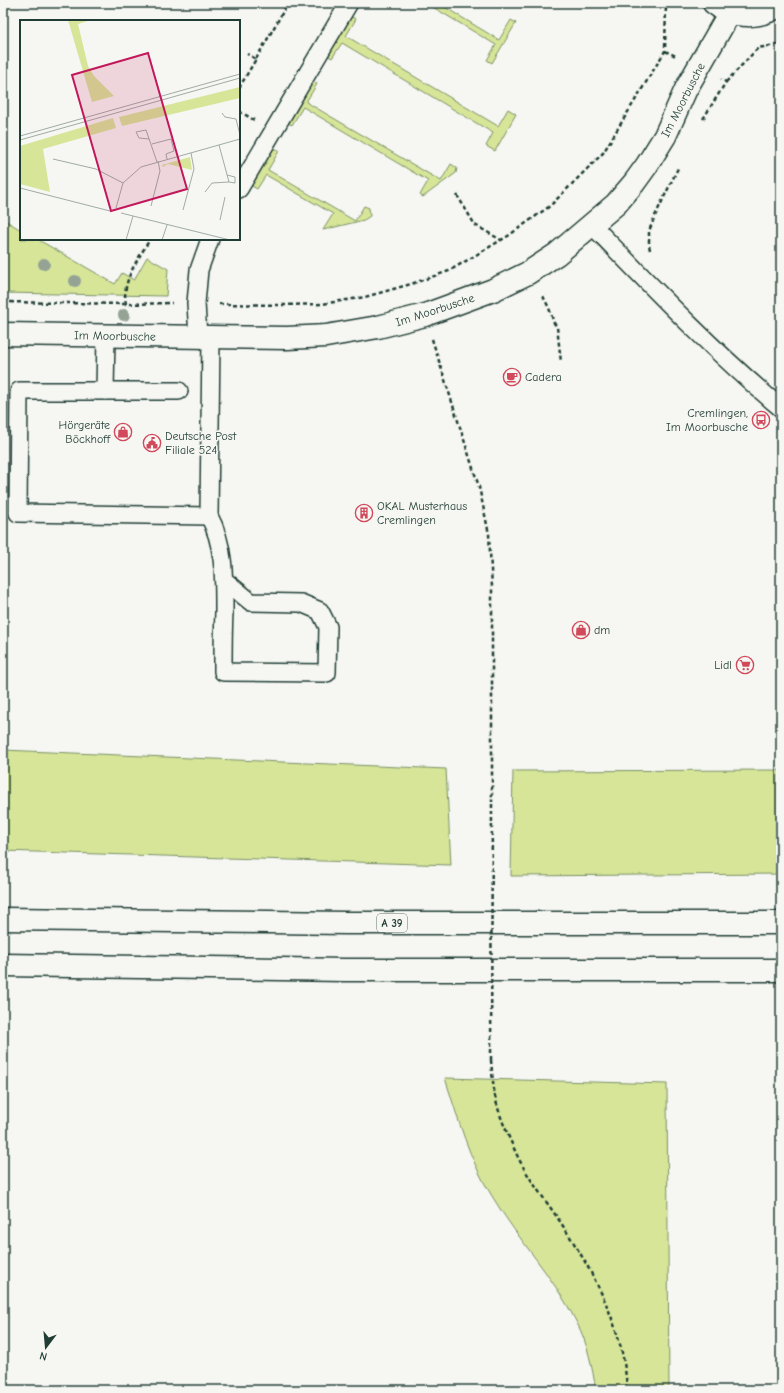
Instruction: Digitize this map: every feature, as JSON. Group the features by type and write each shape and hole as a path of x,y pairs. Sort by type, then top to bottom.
{"main road":[{"path":"722,8 751,15 770,10 781,4"},
{"name":"Im Moorbusche","path":"3,334 287,338 326,336 378,327 425,315 493,290 528,273 557,254 592,226 616,204 634,183 665,136 722,8"},
{"name":"A 39","path":"3,919 346,924 781,923"},
{"path":"3,965 344,970 781,970"}],"lane":[{"path":"240,188 349,3"},
{"path":"592,226 746,379 781,408"},
{"path":"210,240 199,270 196,303 204,337 209,516 215,527 220,542 224,580 223,672 327,673 328,627 320,612 301,603 250,602 224,580"},
{"path":"105,391 106,336"},
{"path":"179,391 19,391 18,513 209,516"}],"path":[{"path":"240,86 288,3"},
{"path":"3,302 126,304 196,303 282,306 322,304 365,297 449,271 501,240 550,206 603,153 665,51 666,3"},
{"path":"726,82 758,48 781,44"},
{"path":"247,54 256,58"},
{"path":"457,195 475,225 501,240"},
{"path":"126,304 126,293 131,273 149,240"},
{"path":"543,296 557,328 561,362"},
{"path":"425,315 479,487 489,534 492,587 491,1060 495,1096 502,1121 517,1155 573,1241 600,1291 617,1330 626,1372 627,1390"}],"green space":[{"path":"426,3 438,3 499,40 511,20 516,23 492,63 487,60 496,45"},
{"path":"350,16 356,19 346,36 498,126 508,109 516,114 495,151 486,146 493,133 342,43 332,58 327,55"},
{"path":"312,81 317,84 306,102 441,181 451,164 457,168 456,173 423,197 420,195 428,181 303,107 292,125 288,123"},
{"path":"273,148 279,151 268,170 355,221 364,206 369,208 370,216 364,220 323,230 333,214 266,175 257,189 250,185"},
{"path":"3,219 20,229 20,240 39,240 115,284 122,273 134,280 147,257 168,269 166,296 3,293"},
{"path":"3,750 446,769 451,865 3,851"},
{"path":"781,770 781,874 511,876 513,771"},
{"path":"445,1078 667,1084 669,1390 596,1390 587,1347 581,1331 558,1290 502,1212 484,1182 470,1153"}],"place":[{"name":"Cadera","path":"512,377"},
{"name":"Cremlingen, Im Moorbusche","path":"761,420"},
{"name":"Hörgeräte Böckhoff","path":"123,432"},
{"name":"Deutsche Post Filiale 524","path":"152,443"},
{"name":"OKAL Musterhaus Cremlingen","path":"364,513"},
{"name":"dm","path":"581,630"},
{"name":"Lidl","path":"745,665"}]}
